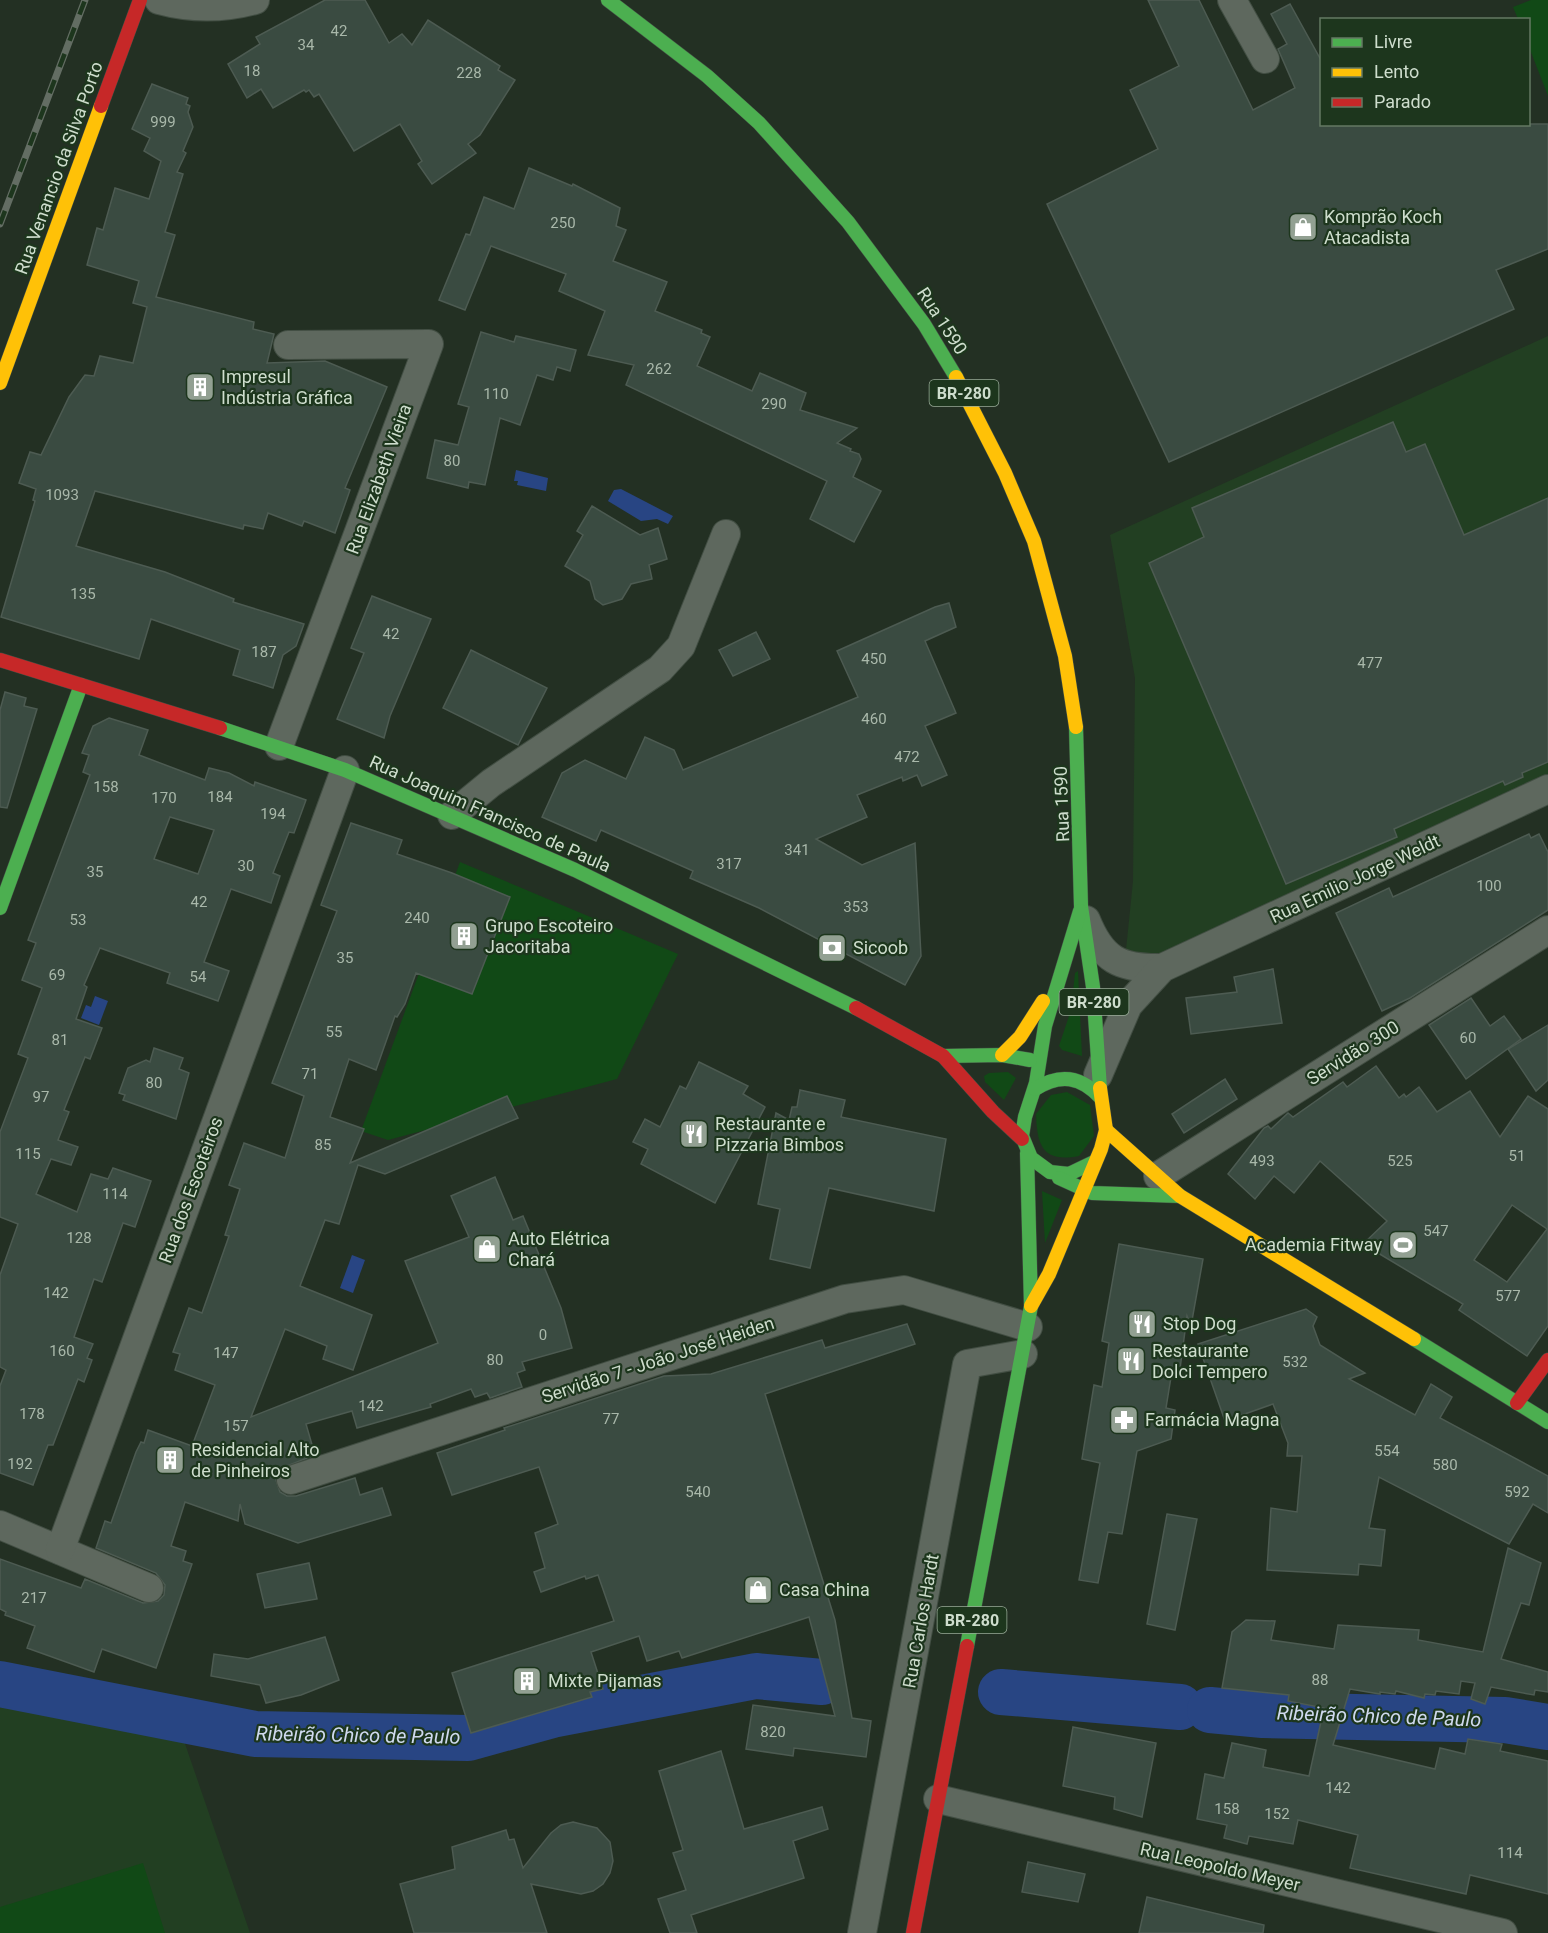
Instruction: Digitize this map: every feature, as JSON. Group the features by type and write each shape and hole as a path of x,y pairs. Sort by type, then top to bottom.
{"main road":[{"name":"Rua Venancio da Silva Porto","path":"0,383 140,0"},
{"name":"Rua 1590","path":"608,0 708,76 759,123 807,173 894,282 953,371 1005,473 1034,541 1065,656 1075,711 1080,761 1081,906"},
{"name":"Rua Joaquim Francisco de Paula","path":"0,660 279,746 345,770 575,870 834,996 943,1056 993,1112 1022,1139"},
{"path":"0,908 81,685"},
{"name":"BR-280","path":"1035,1089 1038,1062 1058,977 1081,906"},
{"name":"BR-280","path":"1081,906 1093,987 1092,1084"},
{"path":"1002,1055 1020,1036 1058,977"},
{"name":"Rua Joaquim Francisco de Paula","path":"943,1056 1002,1055 1038,1062 1092,1084"},
{"path":"1049,1172 1065,1175 1080,1171 1094,1162 1106,1130 1106,1113 1092,1084 1062,1076 1048,1080 1035,1089 1022,1121 1022,1139 1027,1153 1037,1165 1049,1172 1083,1191 1097,1194 1120,1192 1180,1196"},
{"path":"1106,1130 1180,1196 1548,1422"},
{"name":"BR-280","path":"913,1933 1027,1329 1027,1153"},
{"name":"BR-280","path":"1027,1329 1094,1162"},
{"path":"1517,1403 1548,1360"}],"street":[{"path":"159,0 184,7 211,7 255,0"},
{"path":"1232,0 1265,59"},
{"name":"Rua Elizabeth Vieira","path":"279,746 429,344 288,345"},
{"path":"452,815 491,783 660,669 673,657 681,646 726,534"},
{"name":"Rua dos Escoteiros","path":"60,1550 345,770"},
{"name":"Rua Emilio Jorge Weldt","path":"1092,1084 1128,1005 1162,968 1548,789"},
{"name":"Rua Emilio Jorge Weldt","path":"1081,906 1093,937 1102,952 1132,967 1162,968"},
{"name":"Servidão 300","path":"1158,1176 1548,930"},
{"name":"Servidão 7 - João José Heiden","path":"291,1480 845,1299 879,1292 904,1290 1027,1329"},
{"name":"Rua Carlos Hardt","path":"862,1933 968,1364 1027,1329"},
{"path":"0,1525 149,1588"},
{"name":"Rua Leopoldo Meyer","path":"938,1799 1503,1933"}],"shaded area":[{"path":"1548,336 1548,784 1166,960 1126,950 1133,881 1135,678 1110,535"},
{"path":"0,1698 182,1735 250,1933 0,1933"}],"green space":[{"path":"1531,0 1548,0 1548,96 1530,50 1530,18 1518,18 1513,7"},
{"path":"460,862 678,954 617,1079 388,1140 361,1131"},
{"path":"1078,971 1082,1056 1062,1050 1059,1046 1071,1010 1075,973"},
{"path":"1008,1072 1016,1078 1004,1100 985,1082 984,1076 989,1073"},
{"path":"1067,1092 1090,1105 1094,1136 1079,1156 1067,1158 1057,1157 1044,1150 1038,1135 1036,1114 1051,1095"},
{"path":"1042,1191 1062,1200 1045,1243"},
{"path":"143,1863 165,1933 0,1933 0,1907"}],"water":[{"path":"516,470 548,478 546,491 517,485 518,481 514,481"},
{"path":"621,489 673,516 668,524 657,519 641,521 608,501 614,490"},
{"path":"95,996 108,1001 99,1025 81,1018 86,1005 91,1007"},
{"path":"352,1255 365,1260 353,1293 340,1288"}],"building":[{"path":"325,0 365,0 389,43 402,34 412,45 428,20 500,66 498,70 515,80 480,135 468,144 476,153 432,184 418,164 422,161 400,124 354,151 319,94 314,97 309,90 306,92 304,90 273,108 261,89 247,98 228,64 260,44 256,37"},
{"name":"Komprão Koch Atacadista","path":"1148,0 1199,0 1253,110 1295,88 1278,49 1287,44 1271,14 1290,4 1320,58 1320,126 1530,126 1530,124 1548,124 1548,249 1496,270 1514,309 1169,462 1047,204 1158,149 1130,90 1179,66"},
{"path":"152,84 188,98 186,104 190,106 188,112 193,127 183,151 186,153 177,172 183,174 165,232 175,235 156,297 254,322 253,329 274,334 267,363 325,361 387,387 345,488 350,490 335,533 304,521 302,526 268,513 263,529 244,525 243,529 95,491 76,546 165,572 234,599 233,602 304,624 296,646 283,655 273,688 233,675 240,650 151,619 139,659 1,617 35,501 33,500 36,489 19,483 30,452 41,455 69,397 85,375 94,376 100,356 133,363 147,307 133,303 139,281 87,265 97,228 103,230 115,188 149,199 161,161 144,151 150,138 132,129"},
{"path":"529,168 572,186 573,184 620,208 616,226 626,230 613,261 667,282 655,311 702,330 701,333 710,337 697,366 752,391 760,373 806,393 800,410 857,428 837,443 859,454 861,459 853,477 881,491 854,542 810,519 827,481 626,385 634,365 588,355 605,311 559,291 566,274 491,246 465,310 439,300 466,234 470,235 484,197 514,209"},
{"path":"481,332 514,342 516,336 576,350 570,371 557,367 553,380 537,375 520,425 500,418 485,485 469,482 468,488 427,478 435,440 458,445 469,407 458,404"},
{"path":"1393,422 1406,452 1425,444 1464,535 1548,498 1548,762 1522,773 1523,777 1505,785 1503,781 1394,829 1397,837 1286,884 1149,563 1204,537 1192,508"},
{"path":"592,506 640,535 658,528 667,559 649,565 652,579 631,584 622,599 603,605 595,599 590,581 565,566 583,535 577,531"},
{"path":"372,596 431,619 390,716 384,738 337,719 364,653 351,648"},
{"path":"949,603 956,627 925,641 956,713 925,726 947,775 922,786 917,775 903,781 902,777 857,795 867,817 816,839 862,865 915,843 921,956 905,985 759,908 690,878 693,871 601,830 596,841 542,817 562,773 585,760 626,779 645,737 674,750 683,770 858,697 837,651 935,607"},
{"path":"756,632 770,659 733,676 719,650"},
{"path":"471,650 547,688 518,745 443,708"},
{"path":"5,692 26,698 24,706 37,709 7,808 0,807 0,710"},
{"path":"109,718 148,730 139,755 205,780 209,768 229,773 254,786 255,782 306,800 294,833 289,832 273,873 280,876 271,903 231,889 204,962 229,971 218,1001 167,983 170,973 100,948 84,985 87,987 76,1019 102,1028 90,1059 85,1057 64,1110 69,1112 58,1140 78,1147 71,1165 51,1159 36,1194 77,1212 91,1174 108,1179 113,1168 151,1181 135,1227 123,1223 102,1282 94,1279 74,1337 93,1344 87,1358 92,1360 84,1382 78,1379 53,1445 48,1445 33,1485 0,1473 0,1386 6,1370 0,1367 0,1275 18,1224 0,1217 0,1132 28,1058 18,1054 42,988 22,980 36,943 28,940 90,775 83,772 89,755 82,753 93,726","holes":["170,817 214,830 198,874 154,859"]},
{"path":"351,823 402,840 397,854 452,873 510,897 472,994 416,973 405,1004 397,1017 395,1016 376,1070 349,1059 330,1117 364,1129 350,1163 507,1096 518,1118 385,1174 358,1165 339,1224 325,1220 300,1286 372,1315 353,1370 323,1359 327,1346 285,1329 251,1417 438,1343 405,1261 469,1237 451,1196 495,1177 513,1220 523,1216 561,1308 572,1348 522,1362 525,1370 517,1373 522,1387 490,1398 487,1393 475,1397 471,1389 430,1404 431,1407 357,1428 352,1411 306,1424 315,1455 279,1469 275,1477 280,1492 287,1496 296,1496 355,1478 360,1495 382,1488 391,1515 298,1543 245,1524 240,1504 238,1521 185,1502 171,1546 186,1551 183,1561 192,1564 156,1668 102,1649 94,1672 27,1648 35,1626 5,1615 6,1612 0,1609 0,1559 81,1588 85,1579 143,1603 158,1601 164,1595 165,1585 156,1573 96,1548 105,1521 111,1523 136,1452 141,1442 144,1443 148,1430 192,1446 215,1385 175,1370 180,1354 173,1352 189,1308 202,1313 229,1236 225,1235 240,1189 229,1185 244,1143 285,1158 304,1096 272,1083 337,911 321,905"},
{"path":"1529,834 1531,838 1539,834 1548,852 1548,910 1410,998 1382,1011 1336,913 1389,888 1393,897"},
{"path":"1273,969 1282,1023 1191,1034 1186,998 1237,992 1234,977"},
{"path":"1471,998 1490,1026 1504,1016 1521,1039 1466,1079 1429,1025"},
{"path":"1548,1025 1548,1080 1536,1091 1508,1049"},
{"path":"154,1048 183,1058 179,1069 189,1073 176,1119 123,1100 125,1095 119,1093 128,1068 146,1060 150,1062"},
{"name":"Restaurante e Pizzaria Bimbos","path":"699,1062 748,1086 743,1094 765,1107 715,1203 641,1164 648,1149 633,1142 645,1119 660,1127 680,1086 686,1089"},
{"path":"1376,1066 1399,1098 1404,1094 1406,1097 1419,1087 1437,1112 1470,1091 1500,1137 1528,1096 1548,1109 1548,1326 1527,1356 1459,1310 1463,1304 1363,1244 1387,1221 1320,1161 1294,1193 1274,1176 1255,1199 1228,1174 1264,1128 1268,1126 1271,1129 1288,1113 1293,1117 1343,1082 1347,1087","holes":["1512,1205 1547,1229 1507,1282 1474,1260"]},
{"path":"1225,1079 1237,1099 1184,1133 1172,1114"},
{"path":"800,1090 845,1100 841,1117 946,1139 934,1211 829,1188 810,1268 770,1259 780,1209 758,1204 776,1113 789,1120 792,1107 797,1107"},
{"path":"1119,1244 1203,1259 1191,1326 1187,1316 1180,1369 1172,1371 1166,1408 1175,1410 1171,1439 1137,1451 1122,1534 1108,1532 1098,1583 1079,1580 1100,1463 1082,1459 1094,1385 1102,1387 1109,1343 1102,1341"},
{"path":"1306,1309 1317,1317 1313,1326 1320,1345 1365,1373 1349,1379 1415,1415 1431,1384 1452,1397 1440,1418 1548,1476 1548,1513 1533,1504 1509,1544 1379,1477 1369,1528 1385,1530 1381,1566 1359,1564 1358,1575 1267,1570 1271,1508 1297,1512 1302,1456 1287,1456 1288,1443 1273,1404 1225,1421 1198,1344"},
{"path":"907,1324 915,1344 765,1394 835,1620 852,1718 871,1721 866,1757 794,1748 793,1756 746,1749 753,1705 835,1716 809,1617 682,1658 679,1651 647,1661 639,1636 591,1652 603,1689 590,1692 592,1697 471,1733 452,1673 614,1621 598,1575 586,1579 585,1576 541,1592 534,1572 545,1568 535,1533 558,1524 539,1467 452,1495 437,1453 505,1430 504,1428 664,1376 711,1374 822,1340 825,1348"},
{"path":"1167,1514 1197,1519 1175,1630 1147,1624"},
{"path":"1508,1548 1541,1563 1529,1605 1521,1603 1501,1659 1548,1672 1548,1692 1535,1690 1534,1695 1491,1687 1485,1704 1471,1699 1475,1683 1461,1681 1459,1694 1436,1691 1435,1695 1425,1694 1424,1698 1396,1691 1395,1694 1380,1692 1380,1694 1350,1689 1333,1745 1435,1769 1440,1748 1465,1754 1468,1739 1502,1744 1500,1751 1548,1761 1548,1894 1470,1875 1466,1894 1350,1868 1358,1835 1298,1820 1293,1844 1249,1836 1247,1844 1224,1838 1227,1825 1197,1819 1205,1774 1224,1778 1232,1743 1266,1750 1263,1767 1309,1776 1324,1708 1288,1701 1289,1695 1222,1688 1232,1632 1246,1620 1275,1621 1271,1640 1334,1649 1338,1625 1419,1630 1418,1640 1483,1652"},
{"path":"309,1563 317,1599 265,1608 257,1574"},
{"path":"325,1637 339,1680 301,1695 266,1703 260,1685 211,1676 214,1654 248,1659"},
{"path":"1073,1727 1156,1743 1142,1817 1114,1809 1115,1797 1063,1786"},
{"path":"721,1751 744,1829 822,1807 828,1829 793,1841 804,1878 691,1915 697,1933 670,1933 658,1899 686,1890 673,1853 683,1850 659,1771"},
{"path":"573,1822 597,1828 610,1842 613,1861 610,1873 603,1884 593,1891 581,1894 531,1884 547,1933 414,1933 400,1884 455,1869 452,1847 506,1830 509,1840 514,1839 523,1868 551,1833 561,1825"},
{"path":"1028,1862 1085,1874 1078,1902 1022,1892"},
{"path":"1147,1897 1264,1925 1263,1933 1139,1933"}],"waterway":[{"name":"Ribeirão Chico de Paulo","path":"0,1684 255,1734 468,1738 552,1715 756,1676 822,1682"},
{"name":"Ribeirão Chico de Paulo","path":"1001,1692 1180,1707"},
{"name":"Ribeirão Chico de Paulo","path":"1210,1710 1263,1715 1505,1720 1548,1727"}],"railway":[{"path":"0,224 85,0"}],"traffic: fast":[{"path":"608,0 707,76 759,123 848,222 924,324 956,377"},
{"path":"0,908 81,685"},
{"path":"1076,727 1081,906 1093,987 1100,1088"},
{"path":"220,728 345,770 575,870 856,1008"},
{"path":"1080,911 1045,1026 1036,1083 1025,1117 1022,1136 1031,1158 1050,1172 1069,1174 1094,1162"},
{"path":"943,1056 1002,1055 1030,1060"},
{"path":"1035,1089 1053,1081 1070,1079 1086,1085 1101,1098"},
{"path":"967,1646 1031,1306 1027,1153"},
{"path":"1059,1178 1092,1193 1180,1196"},
{"path":"1414,1339 1548,1422"}],"traffic: slow":[{"path":"0,383 101,106"},
{"path":"956,377 1005,473 1034,541 1065,656 1076,727"},
{"path":"1002,1055 1020,1037 1043,1001"},
{"path":"1031,1306 1049,1274 1101,1149 1106,1130 1100,1088"},
{"path":"1106,1130 1180,1196 1414,1339"}],"traffic: jam":[{"path":"101,106 140,0"},
{"path":"0,660 220,728"},
{"path":"856,1008 943,1056 993,1112 1022,1139"},
{"path":"1517,1403 1548,1360"},
{"path":"913,1933 967,1646"}],"place":[{"name":"Komprão Koch Atacadista","path":"1303,227"},
{"name":"Impresul Indústria Gráfica","path":"200,387"},
{"name":"Grupo Escoteiro Jacoritaba","path":"464,936"},
{"name":"Sicoob","path":"832,948"},
{"name":"Restaurante e Pizzaria Bimbos","path":"694,1134"},
{"name":"Academia Fitway","path":"1403,1245"},
{"name":"Auto Elétrica Chará","path":"487,1249"},
{"name":"Stop Dog","path":"1142,1324"},
{"name":"Restaurante Dolci Tempero","path":"1131,1361"},
{"name":"Farmácia Magna","path":"1124,1420"},
{"name":"Residencial Alto de Pinheiros","path":"170,1460"},
{"name":"Casa China","path":"758,1590"},
{"name":"Mixte Pijamas","path":"527,1681"}]}
